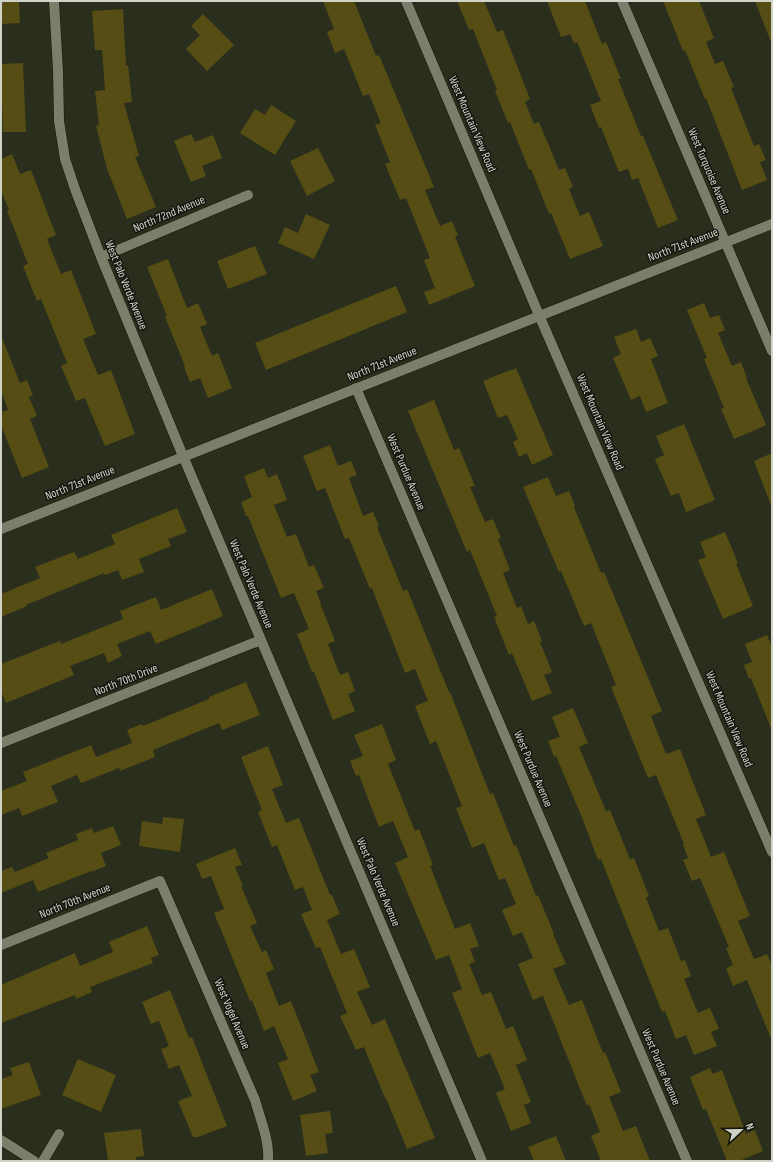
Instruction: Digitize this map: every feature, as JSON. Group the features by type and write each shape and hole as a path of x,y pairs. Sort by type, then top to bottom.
{"street":[{"name":"West Palo Verde Avenue","path":"54,1 59,121 65,160 75,189 101,257 183,456 482,1161"},
{"name":"West Mountain View Road","path":"406,1 539,315 772,852"},
{"name":"West Turquoise Avenue","path":"622,1 772,351"},
{"name":"North 72nd Avenue","path":"101,257 248,195"},
{"name":"North 71st Avenue","path":"2,527 772,224"},
{"name":"West Purdue Avenue","path":"356,388 687,1161"},
{"name":"North 70th Drive","path":"1,743 261,640"},
{"name":"North 70th Avenue","path":"1,945 160,881"},
{"name":"West Vogel Avenue","path":"160,881 255,1100 269,1154 268,1161"},
{"path":"43,1161 59,1134"},
{"path":"1,1140 34,1161"}],"building":[{"path":"1,1 19,1 20,23 1,24"},
{"path":"323,1 354,1 376,56 379,55 434,187 425,190 440,226 452,221 458,235 455,237 475,286 429,305 424,292 435,288 424,260 430,258 406,198 400,200 385,164 390,162 375,125 381,123 369,94 363,96 344,49 335,53 327,32 334,29"},
{"path":"457,1 484,1 497,32 503,30 530,99 525,102 534,124 539,122 559,170 565,168 573,187 569,189 580,216 589,212 603,246 570,259 551,213 549,214 531,169 529,170 510,122 508,123 495,91 497,90 473,29 469,30"},
{"path":"547,1 585,1 602,44 606,42 621,79 618,79 641,136 643,136 678,220 658,228 638,178 632,180 628,169 619,172 601,127 599,128 590,105 601,101 577,42 574,43 570,34 561,37"},
{"path":"663,1 699,1 714,38 706,42 715,64 723,61 734,87 731,88 754,146 759,144 766,160 760,162 767,180 742,190 706,98 705,99 685,50 683,51"},
{"path":"755,1 772,1 772,42 771,42"},
{"path":"123,9 126,66 128,65 132,102 124,103 139,156 135,157 156,207 127,219 107,169 96,126 99,125 95,91 105,90 102,50 95,50 92,11"},
{"path":"203,14 234,45 207,71 186,49 200,35 191,26"},
{"path":"23,63 26,132 3,132 1,64"},
{"path":"271,105 296,121 275,155 240,133 255,109 265,115"},
{"path":"191,134 195,142 213,135 222,158 202,166 206,176 191,182 174,141"},
{"path":"318,148 335,181 307,196 290,161"},
{"path":"12,154 20,174 31,170 56,235 47,239 61,274 71,270 96,334 83,339 98,375 111,370 135,434 105,446 85,398 76,401 61,366 67,363 41,299 37,301 23,266 28,264 7,211 9,210 1,190 1,159"},
{"path":"306,214 330,225 314,259 278,243 285,227 298,233"},
{"path":"255,246 267,274 228,289 217,261"},
{"path":"168,259 187,308 198,303 207,324 200,327 212,356 218,353 232,388 208,398 200,378 190,382 165,317 167,316 147,267"},
{"path":"396,286 407,312 266,370 255,343"},
{"path":"704,303 710,318 719,315 725,330 718,333 732,366 741,362 746,378 766,425 734,439 721,409 724,408 704,359 707,358 687,310"},
{"path":"636,329 641,342 650,338 658,356 651,359 668,403 646,412 640,396 631,400 613,358 621,354 614,337"},
{"path":"2,338 20,383 27,380 33,395 29,397 37,416 30,419 49,467 22,478 1,425 1,412 8,410 1,391"},
{"path":"516,368 553,455 532,465 527,453 519,457 513,442 518,439 507,415 498,418 483,381"},
{"path":"434,400 454,450 459,448 475,486 470,487 485,522 493,519 501,538 498,539 510,570 503,573 517,608 521,606 528,624 534,621 542,641 540,642 552,672 544,675 552,693 532,701 512,653 509,655 494,617 497,616 470,550 467,552 408,411"},
{"path":"684,424 715,500 686,512 679,493 671,496 655,459 664,455 656,436"},
{"path":"330,445 338,466 351,461 357,475 349,478 363,516 373,512 379,526 377,527 403,591 407,589 450,692 490,794 493,793 514,846 516,845 536,896 538,895 566,964 553,969 569,1005 582,1000 603,1053 605,1052 621,1092 609,1097 623,1131 636,1126 650,1161 601,1161 591,1136 600,1132 589,1104 587,1106 543,996 533,1000 518,964 533,958 522,932 513,936 502,910 516,904 505,878 499,880 484,843 472,848 456,808 462,806 436,741 430,744 415,706 428,701 415,669 405,673 372,588 370,589 349,538 345,539 325,488 317,491 303,456"},
{"path":"772,453 772,505 771,505 754,461"},
{"path":"264,468 268,478 277,474 287,500 274,505 287,537 296,534 309,567 314,565 324,588 316,591 335,641 328,644 340,675 348,672 355,691 348,694 355,711 333,720 297,634 309,629 294,593 281,598 241,502 252,497 244,476"},
{"path":"548,477 556,496 569,491 601,573 604,572 662,711 651,716 666,754 680,749 706,815 696,819 711,857 724,852 750,916 738,921 754,959 767,954 772,966 772,1041 747,980 733,986 726,968 733,965 726,948 729,947 700,878 692,881 683,860 688,858 683,845 684,844 656,775 648,778 611,687 616,685 591,623 584,626 523,487"},
{"path":"177,508 187,532 168,539 171,546 139,559 144,572 122,580 118,570 105,575 104,573 26,605 27,606 1,617 1,594 40,578 35,567 74,552 78,559 115,544 111,535"},
{"path":"725,532 753,606 723,619 698,560 706,557 700,542"},
{"path":"212,589 223,616 156,644 150,631 117,644 122,656 108,663 104,653 70,666 74,675 6,703 1,691 1,664 60,641 61,644 123,619 120,611 156,597 161,610"},
{"path":"767,635 772,647 771,728 751,678 749,679 744,665 752,662 745,644"},
{"path":"246,682 260,715 222,730 219,723 153,750 155,757 120,771 119,768 81,783 77,775 51,786 58,802 22,816 19,808 1,815 1,791 27,781 23,772 91,745 96,757 132,743 127,730 142,724 143,726"},
{"path":"573,708 588,743 579,747 606,811 610,810 630,859 634,858 649,896 646,898 659,931 668,928 681,961 685,960 691,976 684,979 698,1013 710,1008 719,1029 711,1032 717,1046 694,1055 686,1035 676,1039 665,1011 662,1012 601,859 598,860 583,820 556,756 554,757 548,741 560,737 552,717"},
{"path":"382,724 396,760 388,764 415,831 419,829 433,865 430,866 455,929 470,923 479,946 470,949 475,962 469,964 482,995 491,992 506,1029 513,1026 527,1060 516,1065 531,1102 524,1105 531,1123 511,1131 496,1093 505,1089 490,1053 478,1058 452,993 462,989 449,955 436,960 395,863 408,857 393,821 379,827 359,775 356,776 350,761 363,756 354,735"},
{"path":"268,746 283,785 272,789 286,823 299,818 330,895 332,895 340,914 327,920 341,954 354,949 370,987 357,992 372,1025 385,1019 435,1138 407,1149 364,1047 356,1050 340,1016 347,1013 320,947 316,948 301,914 312,910 303,887 295,890 277,845 272,847 258,812 262,810 241,757"},
{"path":"163,817 184,819 180,852 139,846 142,821 162,824"},
{"path":"113,826 121,845 101,853 106,866 38,892 33,880 1,893 1,871 12,867 15,872 49,858 46,853 78,840 76,834 92,828 94,833"},
{"path":"235,848 242,865 235,867 243,886 241,886 257,923 250,926 262,952 266,950 274,969 266,973 279,1006 291,1001 319,1072 310,1075 317,1091 293,1101 278,1063 288,1059 274,1026 264,1031 214,913 224,909 211,876 202,879 196,864"},
{"path":"147,926 159,955 151,958 153,963 90,987 92,992 76,999 75,995 1,1023 1,985 75,953 80,966 113,952 109,942"},
{"path":"170,990 189,1038 192,1037 227,1126 198,1137 193,1137 178,1101 192,1096 179,1065 169,1069 161,1049 169,1046 159,1021 151,1024 142,1002"},
{"path":"78,1059 116,1075 101,1112 62,1095"},
{"path":"29,1062 41,1095 1,1109 1,1079 13,1075 10,1068"},
{"path":"710,1068 713,1074 722,1070 746,1134 755,1130 763,1151 739,1161 727,1161 706,1109 703,1110 690,1077"},
{"path":"330,1111 333,1133 325,1134 328,1153 306,1156 300,1115"},
{"path":"141,1129 144,1156 136,1157 136,1161 108,1161 104,1133"},
{"path":"556,1136 566,1161 534,1161 528,1147"}]}
